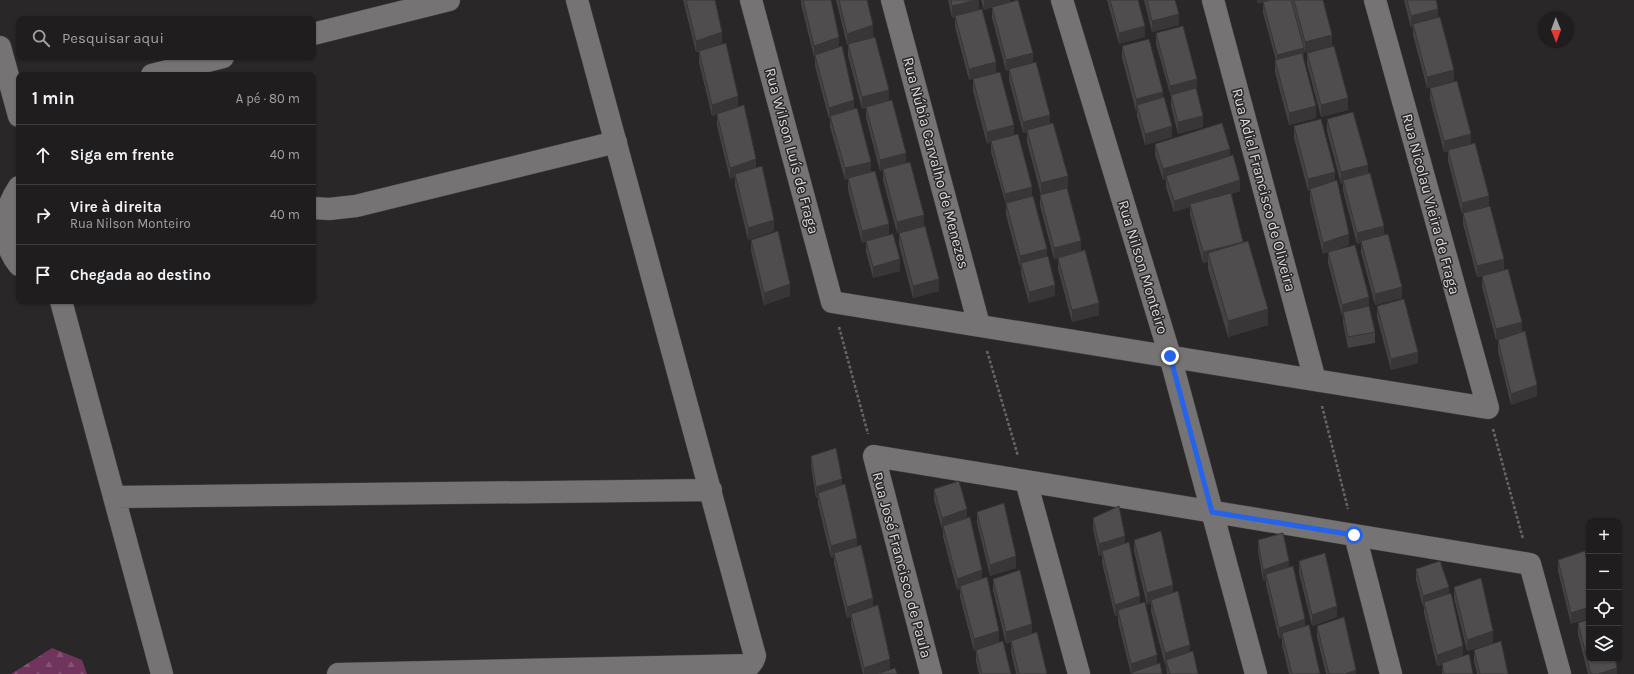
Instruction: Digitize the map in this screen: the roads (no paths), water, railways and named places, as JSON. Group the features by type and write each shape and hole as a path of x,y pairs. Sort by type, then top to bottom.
{"street":[{"path":"316,33 449,0"},
{"path":"338,674 750,665 755,656 577,0"},
{"name":"Rua Wilson Luís de Fraga","path":"751,0 832,302 980,326"},
{"name":"Rua Núbia Carvalho de Menezes","path":"892,0 980,326"},
{"name":"Rua Nilson Monteiro","path":"1062,0 1170,356 1256,674"},
{"name":"Rua Adiel Francisco de Oliveira","path":"1214,0 1315,380"},
{"name":"Rua Nicolau Vieira de Fraga","path":"1315,380 1488,408 1375,0"},
{"path":"0,48 16,104"},
{"path":"164,72 211,60"},
{"path":"316,208 329,209 356,206 616,142"},
{"path":"16,192 10,202 5,218 6,242 16,262"},
{"path":"62,304 162,674"},
{"path":"980,326 1315,380"},
{"name":"Rua José Francisco de Paula","path":"931,674 874,456 1026,481"},
{"path":"1079,674 1026,481 1530,564 1560,674"},
{"path":"114,497 711,490"},
{"path":"1354,535 1391,674"}]}
